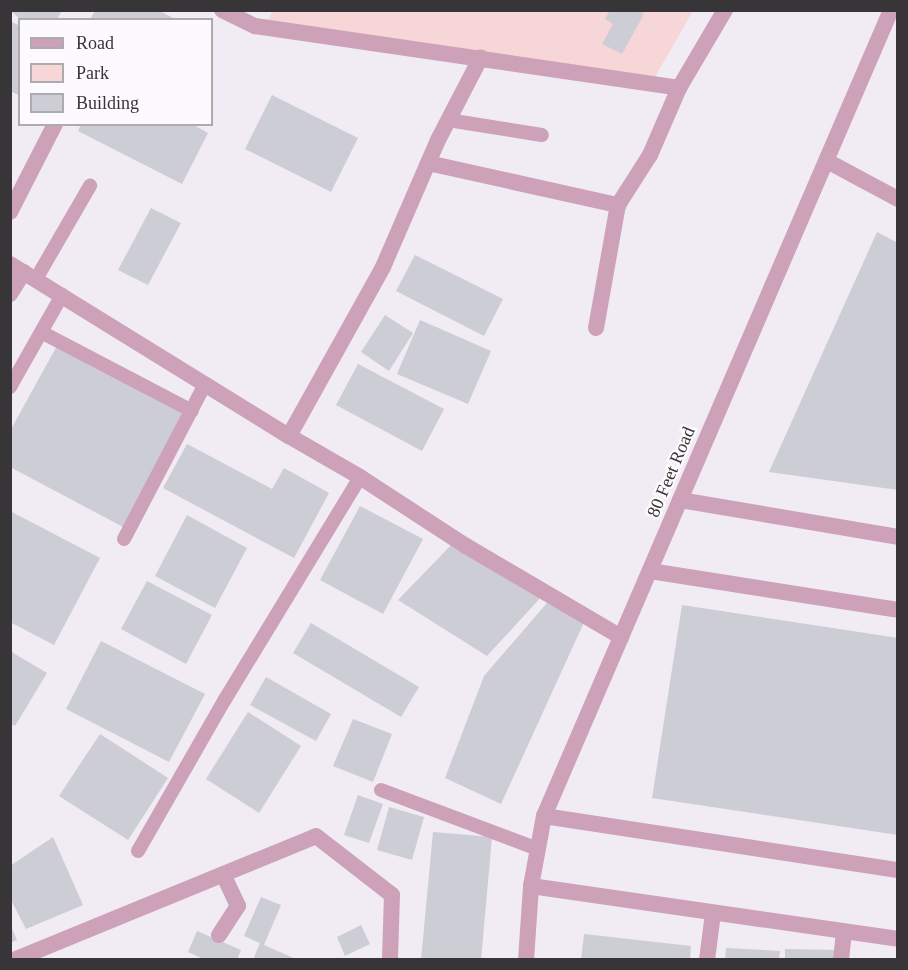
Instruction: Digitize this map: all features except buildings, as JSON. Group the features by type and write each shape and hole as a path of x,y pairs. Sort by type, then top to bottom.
{"street":[{"path":"222,10 255,26 481,57 680,88"},
{"path":"596,328 618,206 650,155 680,88 725,10"},
{"name":"80 Feet Road","path":"526,960 531,886 544,816 891,10"},
{"path":"289,436 383,267 448,120 481,57"},
{"path":"10,212 54,126"},
{"path":"826,161 897,199"},
{"path":"428,163 618,206"},
{"path":"10,294 23,272 289,436 360,477 466,546 621,637"},
{"path":"680,500 897,537"},
{"path":"650,571 897,610"},
{"path":"544,816 897,870"},
{"path":"14,960 316,836 392,895 390,960"},
{"path":"219,935 238,906 223,874"},
{"path":"531,886 897,939"},
{"path":"707,960 713,913"},
{"path":"841,960 844,932"}],"lane":[{"path":"448,120 542,135"},
{"path":"23,272 90,186"},
{"path":"10,387 43,333 62,295"},
{"path":"43,333 192,411"},
{"path":"124,539 205,384"},
{"path":"138,851 224,701 360,477"},
{"path":"381,790 538,849"}],"green space":[{"path":"273,10 693,11 655,77 267,22"}]}
